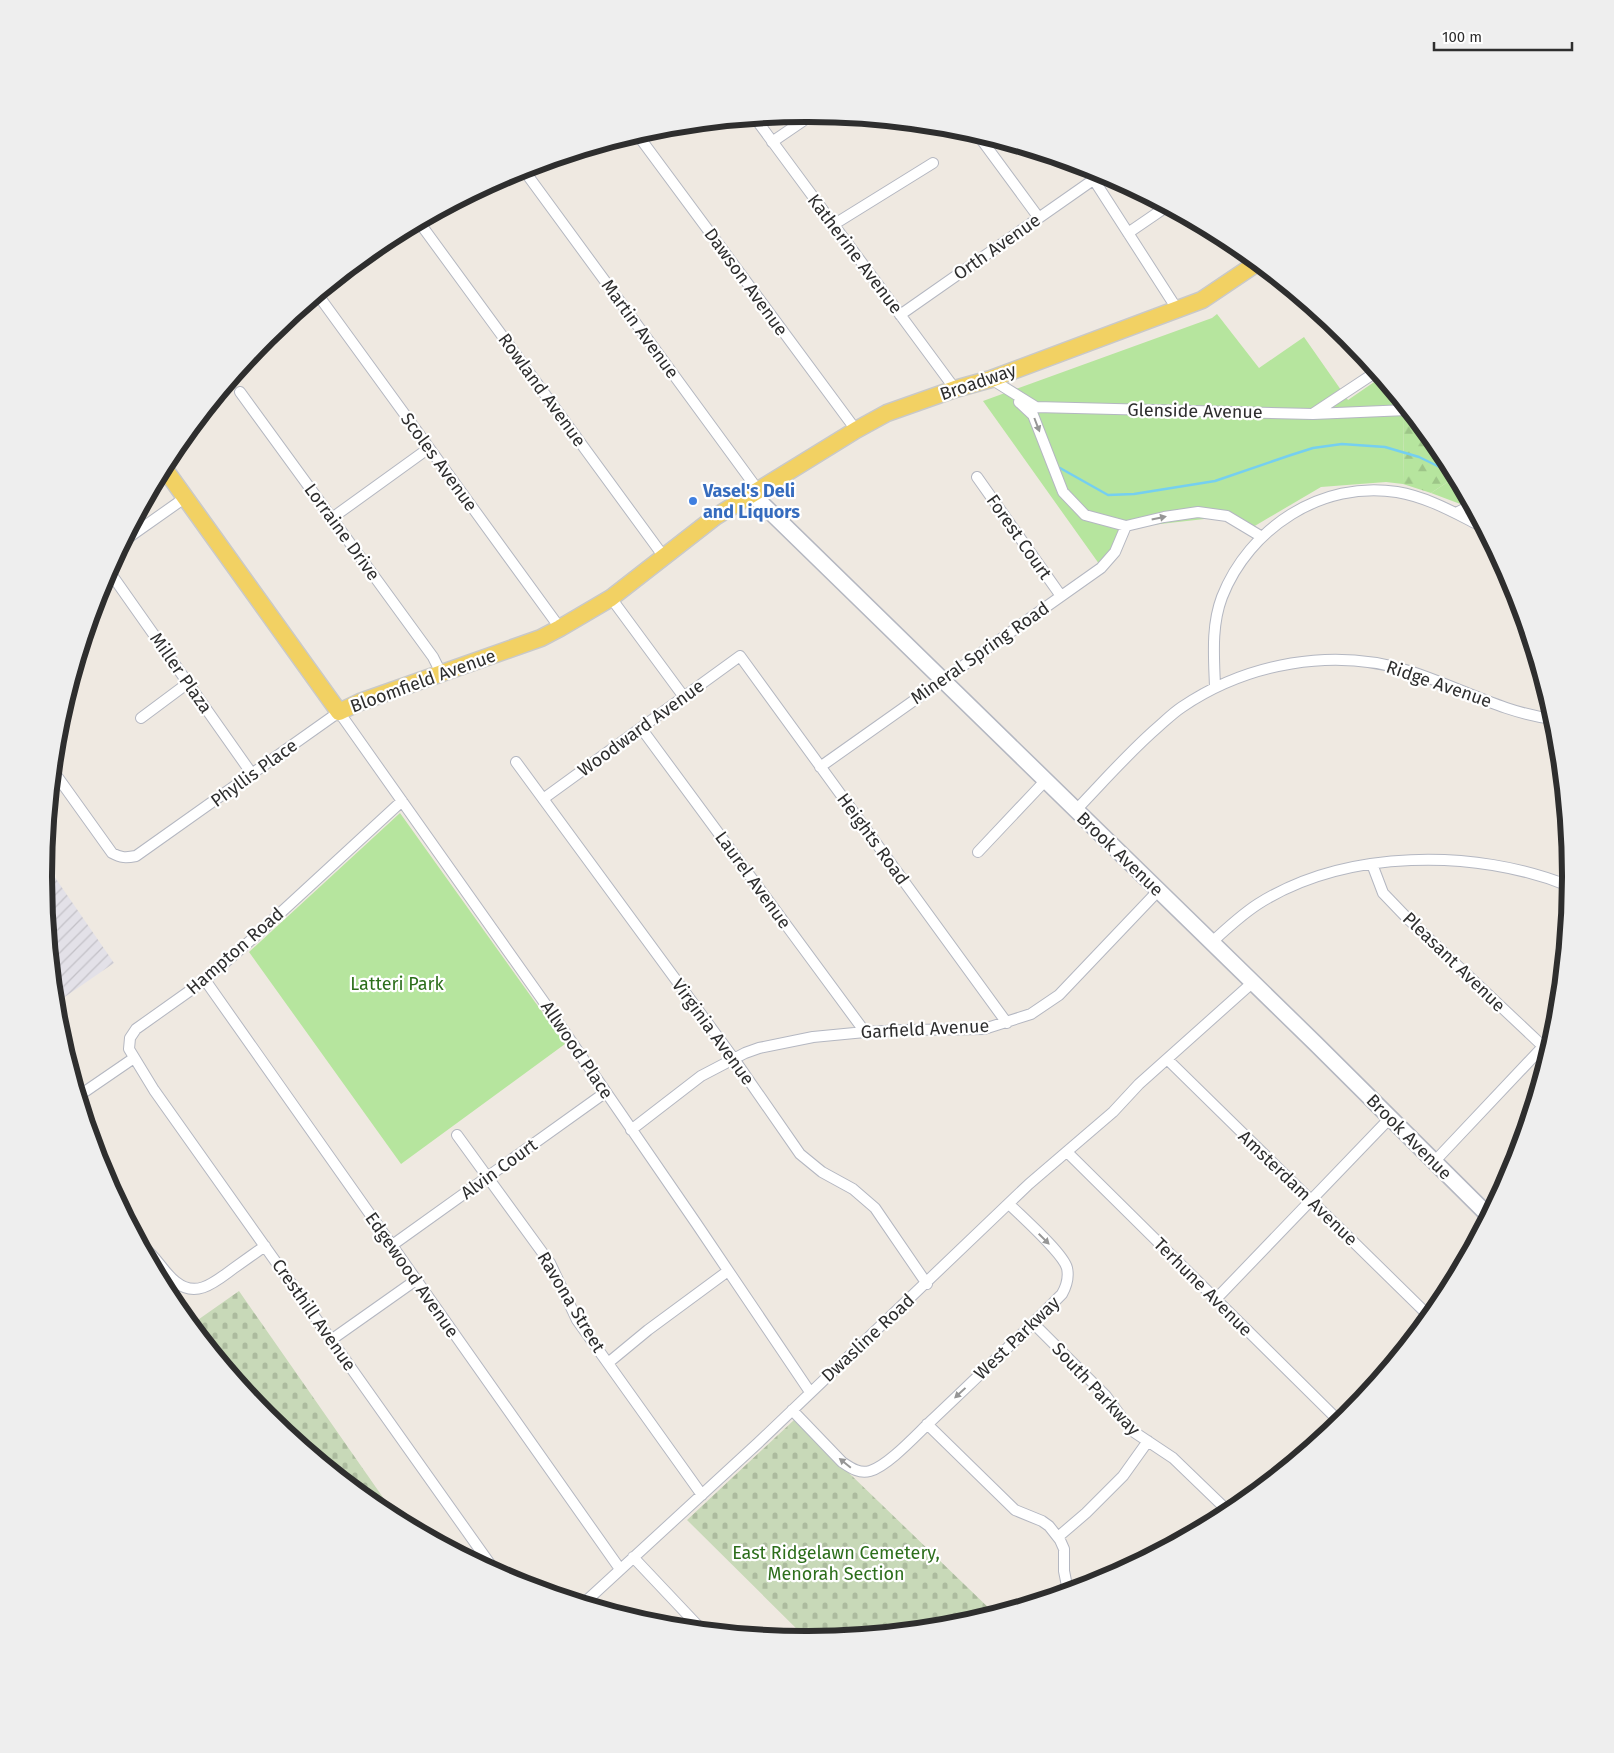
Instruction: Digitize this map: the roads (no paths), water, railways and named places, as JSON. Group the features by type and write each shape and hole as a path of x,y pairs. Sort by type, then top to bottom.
{"main road":[{"name":"Broadway","path":"709,522 856,430 887,413 956,389 992,379 1202,300 1251,267"},
{"name":"Bloomfield Avenue","path":"169,475 339,712 360,702 541,638 611,598 709,522"},
{"name":"Brook Avenue","path":"755,492 942,680 1484,1211"}],"street":[{"path":"772,142 801,122"},
{"name":"Katherine Avenue","path":"759,124 956,389"},
{"name":"Dawson Avenue","path":"642,141 805,364 856,430"},
{"path":"985,144 1039,218"},
{"path":"833,225 933,163"},
{"name":"Martin Avenue","path":"528,175 755,492"},
{"path":"1094,180 1177,309"},
{"name":"Orth Avenue","path":"900,315 1094,180"},
{"path":"1128,233 1161,211"},
{"name":"Rowland Avenue","path":"423,227 664,557"},
{"name":"Scoles Avenue","path":"321,300 560,628"},
{"path":"1313,414 1371,375"},
{"path":"992,379 1033,415 1063,492 1085,515 1126,526 1164,517 1198,512 1227,516 1262,537"},
{"name":"Glenside Avenue","path":"992,379 1036,407 1313,414 1400,410"},
{"name":"Lorraine Drive","path":"240,392 433,658 441,673"},
{"path":"332,518 429,448"},
{"name":"Forest Court","path":"978,477 1060,596"},
{"path":"1215,687 1215,630 1222,597 1240,564 1262,537 1292,512 1322,499 1360,491 1379,491 1406,494 1425,499 1472,521"},
{"path":"136,533 186,498"},
{"path":"1456,513 1465,508"},
{"name":"Mineral Spring Road","path":"820,766 1101,568 1115,552 1126,526"},
{"name":"Miller Plaza","path":"114,578 252,774"},
{"path":"611,598 684,697"},
{"name":"Woodward Avenue","path":"543,799 740,656"},
{"name":"Heights Road","path":"740,656 1007,1023"},
{"name":"Ridge Avenue","path":"1076,810 1143,740 1180,708 1215,687 1245,674 1289,664 1316,660 1374,662 1425,676 1508,708 1544,717"},
{"path":"140,718 188,684"},
{"name":"Phyllis Place","path":"59,779 104,842 118,857 136,856 339,712"},
{"name":"Allwood Place","path":"339,712 516,961 810,1392"},
{"name":"Laurel Avenue","path":"641,728 865,1032"},
{"name":"Virginia Avenue","path":"516,762 734,1059 800,1154 822,1172 853,1189 875,1208 927,1284"},
{"path":"978,852 1045,781"},
{"name":"Hampton Road","path":"134,1058 129,1049 129,1043 136,1029 205,980 402,801"},
{"path":"1211,943 1244,914 1277,894 1315,877 1351,867 1428,860 1486,864 1538,875 1562,883"},
{"name":"Pleasant Avenue","path":"1372,864 1383,893 1542,1045"},
{"name":"Garfield Avenue","path":"631,1130 701,1076 759,1048 813,1037 865,1032 984,1029 1007,1023 1035,1012 1059,995 1158,891"},
{"name":"Edgewood Avenue","path":"205,980 620,1569"},
{"name":"Dwasline Road","path":"589,1598 927,1284 1029,1184 1113,1112 1151,1073 1252,983"},
{"path":"1434,1162 1540,1055"},
{"path":"84,1092 134,1058"},
{"name":"Cresthill Avenue","path":"134,1058 154,1090 487,1559"},
{"name":"Amsterdam Avenue","path":"1167,1059 1424,1311"},
{"name":"Alvin Court","path":"391,1246 606,1092"},
{"path":"1216,1299 1390,1118"},
{"name":"Ravona Street","path":"457,1135 550,1263 577,1320 702,1495"},
{"name":"Terhune Avenue","path":"1067,1152 1334,1416"},
{"name":"West Parkway","path":"792,1410 851,1468 860,1472 878,1468 927,1424 1033,1323 1062,1294 1067,1285 1068,1276 1063,1258 1010,1204"},
{"path":"158,1261 181,1286 196,1289 214,1283 265,1246"},
{"path":"608,1363 648,1330 728,1270"},
{"path":"331,1340 416,1280"},
{"name":"South Parkway","path":"1033,1323 1106,1396 1131,1430 1173,1458 1223,1506"},
{"path":"927,1424 1015,1510 1042,1521 1049,1526 1058,1537 1064,1549 1064,1571 1067,1585"},
{"path":"1058,1537 1086,1513 1123,1476 1148,1442"},
{"path":"633,1557 695,1623"}],"waterway":[{"path":"1060,468 1108,495 1134,494 1215,481 1313,448 1342,444 1385,447 1419,457 1440,467"}],"place":[{"name":"Vasel's Deli and Liquors","path":"693,501"}],"park label":[{"name":"Latteri Park","path":"397,984"},
{"name":"East Ridgelawn Cemetery, Menorah Section","path":"836,1564"}]}
